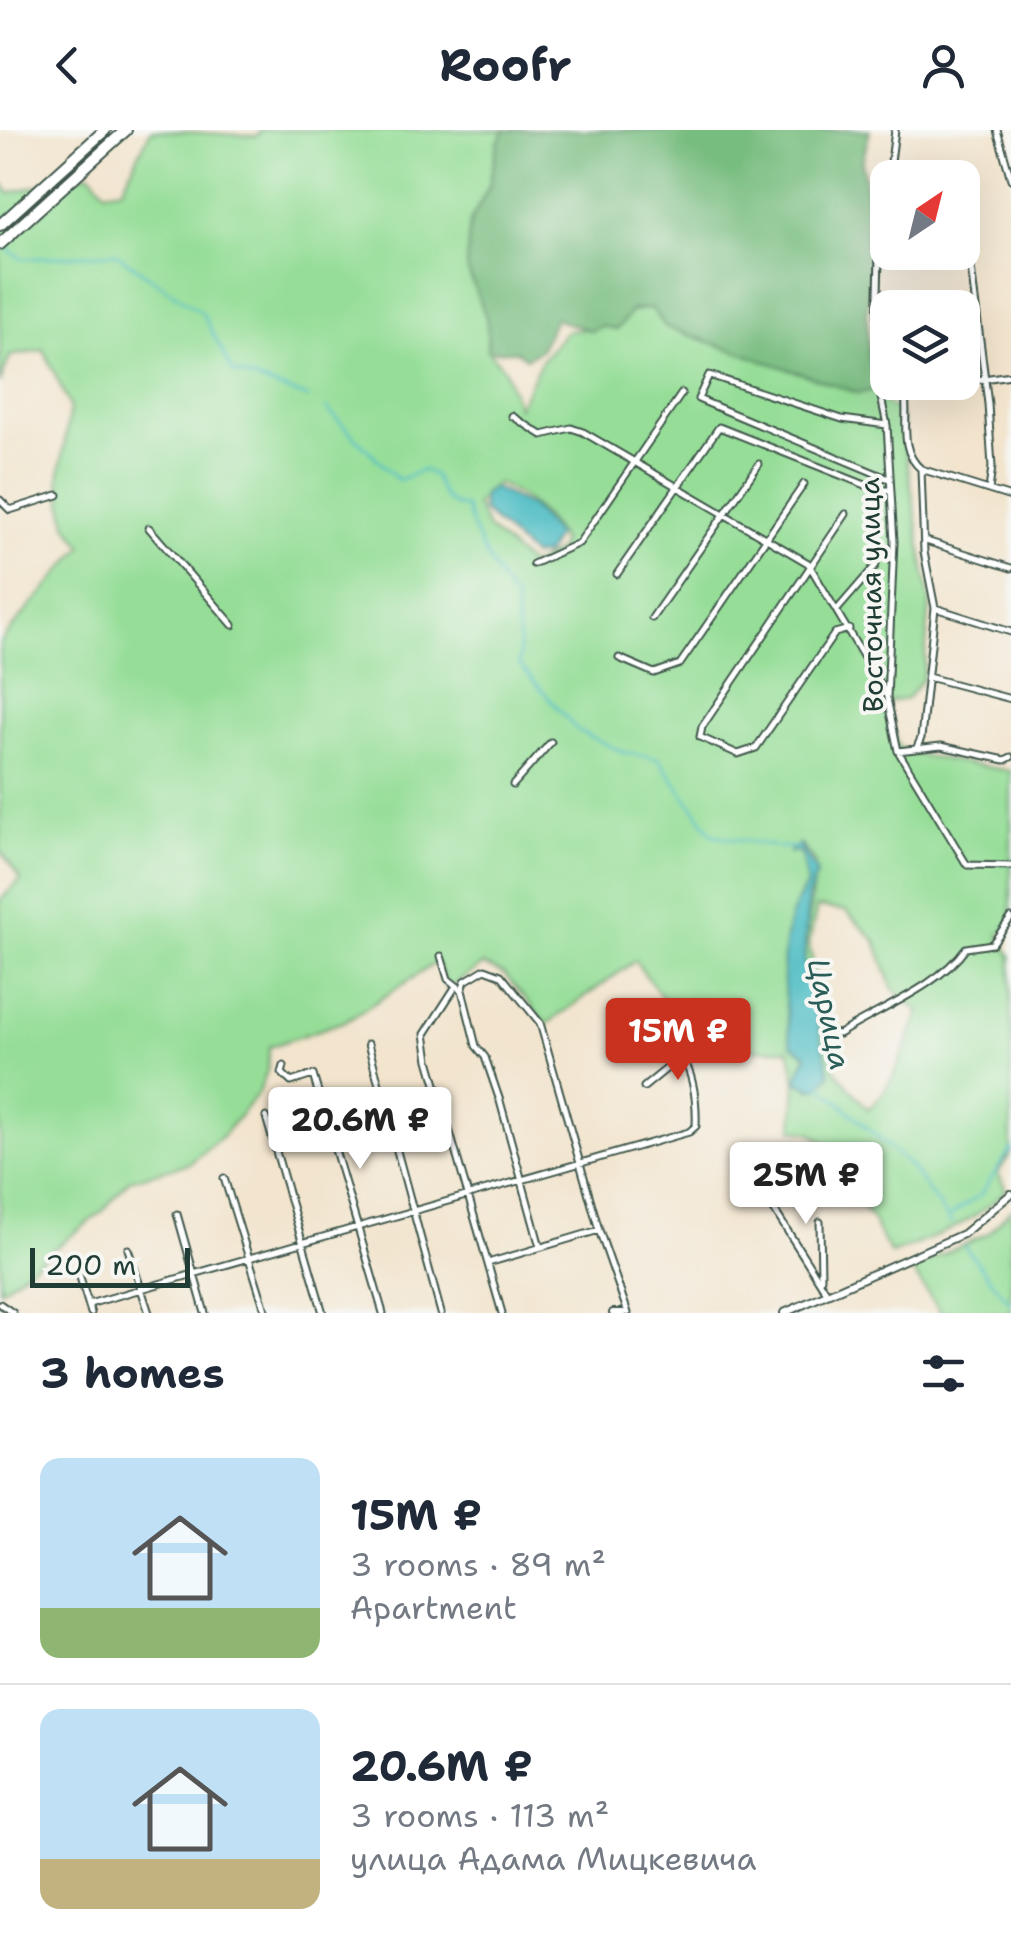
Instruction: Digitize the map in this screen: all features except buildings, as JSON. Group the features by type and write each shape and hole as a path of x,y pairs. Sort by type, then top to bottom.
{"highway":[{"path":"0,225 105,130"},
{"path":"0,244 126,130"}],"main road":[{"path":"784,1313 963,1234 1011,1194"},
{"path":"613,1313 626,1313"}],"street":[{"path":"891,160 895,130"},
{"path":"996,130 1011,179"},
{"path":"971,270 992,467 989,490"},
{"path":"887,425 842,419 709,375 698,399 889,479"},
{"path":"980,380 1011,376"},
{"path":"533,564 578,543 682,393"},
{"name":"Восточная улица","path":"882,400 887,425 894,542 888,698 898,751 967,865 1011,866"},
{"path":"906,400 910,460 921,469 1011,498"},
{"path":"512,416 542,435 571,428 583,432 810,566 888,698"},
{"path":"617,574 719,427 878,490 891,490"},
{"path":"652,618 759,464"},
{"path":"916,747 922,738 935,608 921,469"},
{"path":"619,658 654,673 680,664 804,484"},
{"path":"0,500 10,510 58,494"},
{"path":"846,514 700,737 743,755 768,734 835,633 849,629"},
{"path":"149,528 234,625"},
{"path":"926,541 1011,568"},
{"path":"837,610 876,565"},
{"path":"935,608 1011,632"},
{"path":"928,677 1011,699"},
{"path":"513,785 550,742"},
{"path":"898,751 916,747 1011,758"},
{"path":"830,1033 839,1034 910,994 956,961 966,948 992,944 1011,918"},
{"path":"441,956 448,979 459,988 476,1046 485,1057 500,1101 540,1247"},
{"path":"502,1313 466,1196 425,1034 465,981 484,969 501,975 540,1023 626,1313"},
{"path":"368,1044 440,1313"},
{"path":"644,1087 694,1047"},
{"path":"88,1304 689,1132 696,1126 694,1085 682,1056"},
{"path":"284,1066 282,1073 291,1082 314,1075 383,1313"},
{"path":"266,1116 324,1313"},
{"path":"778,1167 779,1180 772,1205 827,1292"},
{"path":"224,1178 266,1313"},
{"path":"177,1214 205,1313"},
{"path":"820,1222 821,1282"},
{"path":"488,1263 599,1230"},
{"path":"128,1249 150,1313"},
{"path":"79,1274 91,1313"},
{"path":"0,1304 12,1313"}],"green space":[{"path":"151,130 257,136 261,130 505,130 498,142 489,186 470,222 466,266 487,319 488,351 505,370 518,407 542,360 566,331 590,328 652,308 666,327 858,393 870,391 870,400 883,400 899,411 930,604 923,678 907,699 887,702 897,745 913,754 1011,771 1011,922 999,936 1011,956 1011,1153 998,1173 1006,1190 994,1202 953,1228 891,1254 867,1212 839,1191 830,1178 826,1166 836,1152 812,1133 793,1129 796,1081 789,1049 702,1050 635,961 547,1024 504,974 483,965 447,989 437,962 348,1020 269,1047 268,1068 259,1092 223,1135 190,1163 129,1180 102,1212 0,1290 0,900 21,880 0,850 0,642 83,546 67,525 59,479 70,407 44,350 10,356 0,383 0,179 9,193 90,173 105,191 122,188","holes":["497,483 526,500 562,541 558,551 531,566 488,529 476,505","801,845 815,863 804,962 827,1065 810,1090 800,1073 807,1055 791,1044 784,982 790,921 807,885 801,853 796,851","817,907 846,911 876,941 893,989 920,1012 893,1076 868,1109 836,1071 828,1041 809,944"]},
{"path":"505,130 870,130 862,163 868,201 866,246 872,270 867,310 870,391 858,393 666,327 651,308 632,310 617,330 602,326 591,331 555,319 540,350 526,358 516,351 488,351 487,319 466,266 470,222 489,187 498,142"},
{"path":"1011,1209 1011,1313 941,1313 911,1269 989,1233"}],"water":[{"path":"493,487 531,507 557,535 546,554 532,556 482,510 483,494"},
{"path":"799,844 817,873 808,898 804,961 830,1075 816,1090 796,1081 807,1055 791,1044 785,1003 785,941 789,921 807,885 801,853 790,852"}],"waterway":[{"name":"Царица","path":"5,247 22,259 115,253 202,313 233,372 309,398"},
{"name":"Царица","path":"326,408 398,480 423,470 434,475 449,502 466,507 487,557 516,600 519,664 577,730 623,752 659,759 713,835 774,846"},
{"name":"Царица","path":"778,847 796,848"},
{"name":"Царица","path":"819,1084 910,1166 952,1224"},
{"path":"949,1217 981,1194 1011,1149"},
{"name":"Царица","path":"964,1246 1011,1304"}]}
